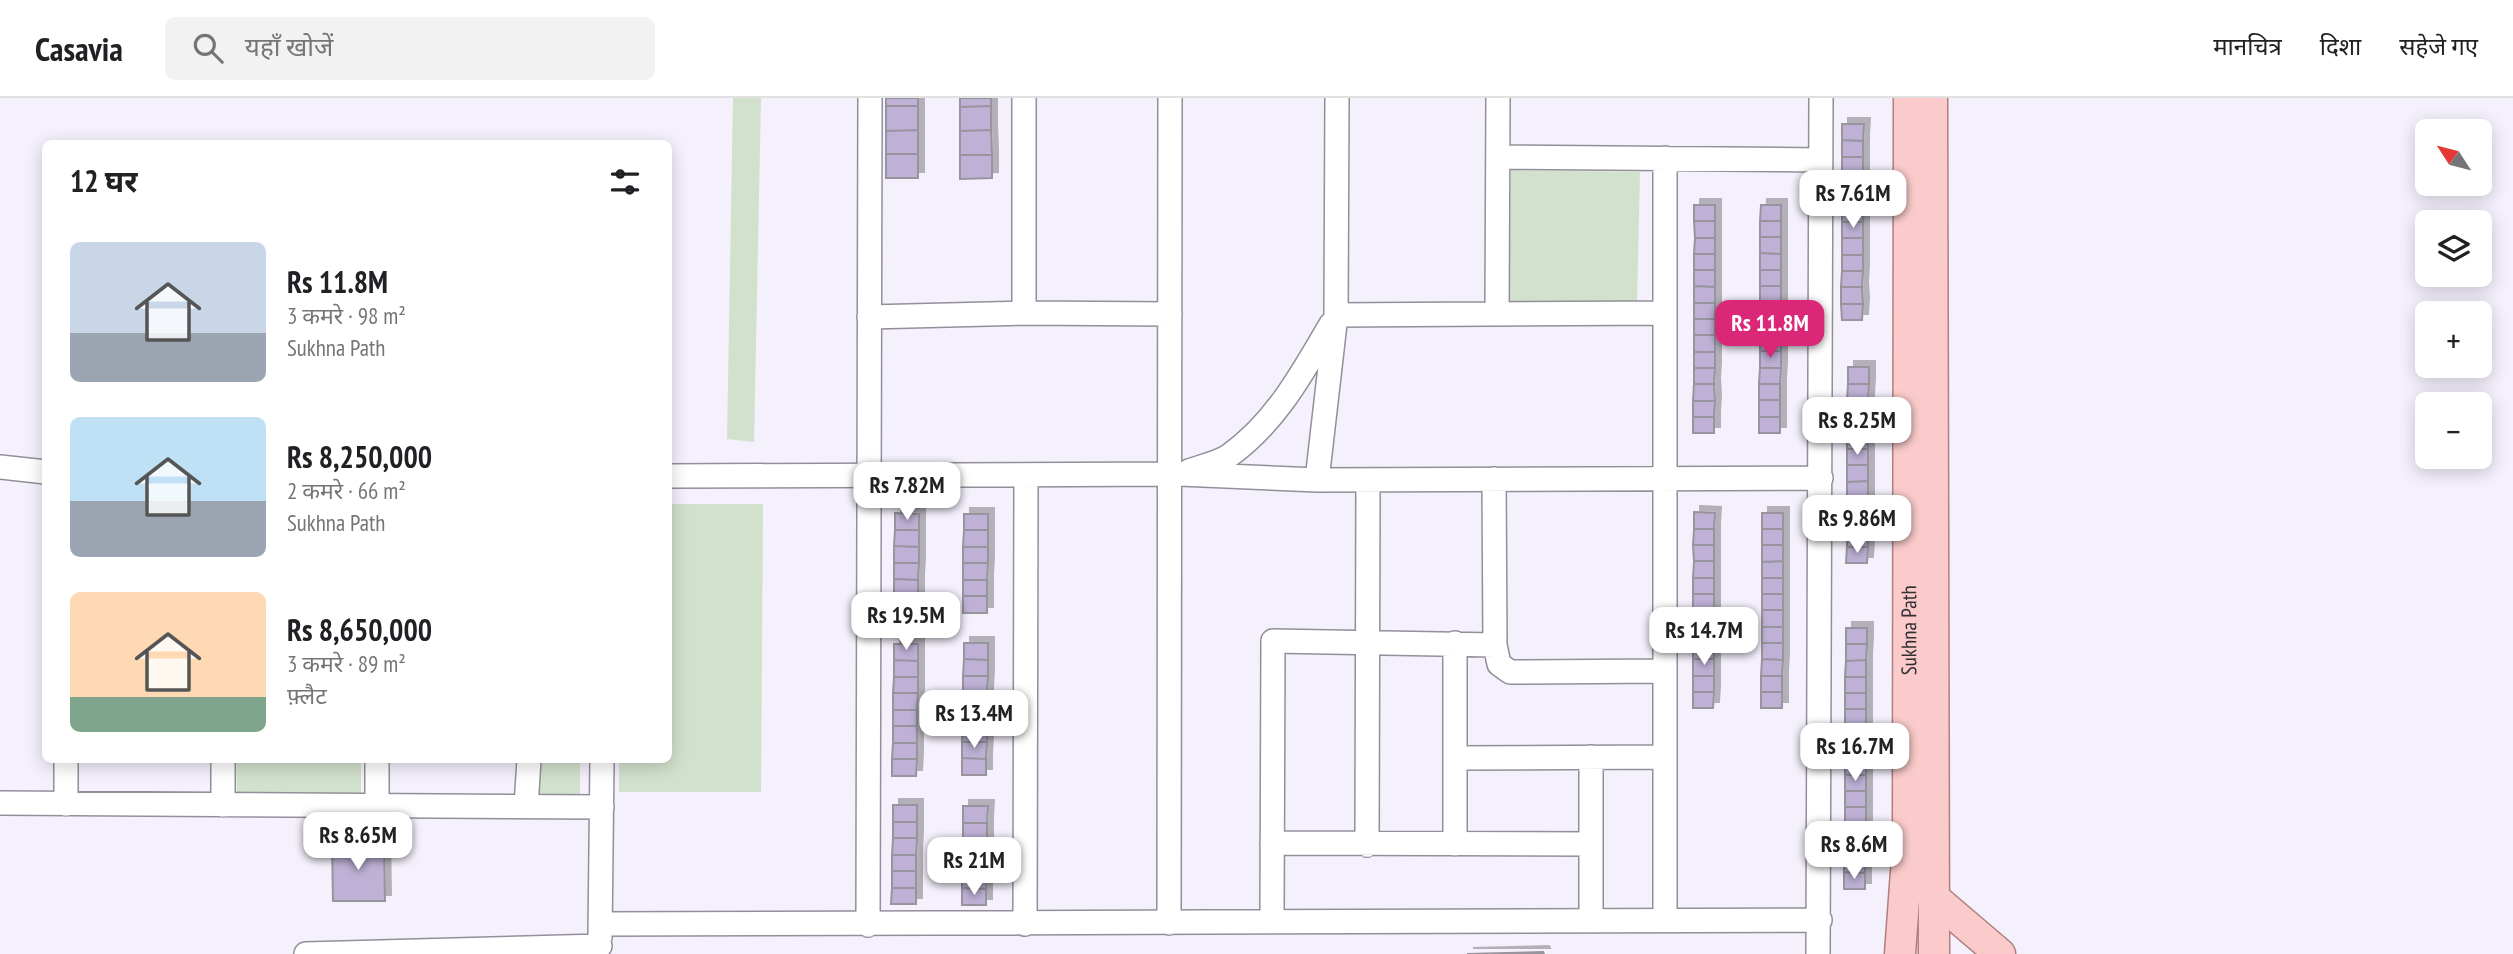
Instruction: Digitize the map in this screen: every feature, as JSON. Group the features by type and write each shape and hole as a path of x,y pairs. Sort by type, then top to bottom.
{"main road":[{"name":"Sukhna Path","path":"1900,954 1908,845 1909,98"},
{"name":"Sukhna Path","path":"1932,98 1934,954"},
{"path":"1932,896 2000,954"},
{"path":"1882,954 1903,916"}],"street":[{"path":"868,925 870,98"},
{"path":"1024,98 1024,313"},
{"path":"1169,923 1175,475 1170,314 1170,98"},
{"path":"1317,480 1336,314 1337,98"},
{"path":"1497,314 1498,98"},
{"path":"1818,954 1821,98"},
{"path":"1498,157 1821,160"},
{"path":"1665,158 1665,919"},
{"path":"869,317 1024,313 1170,314"},
{"path":"1336,314 1665,313"},
{"path":"1175,475 1227,457 1266,424 1304,370 1336,314"},
{"path":"0,467 42,472"},
{"path":"672,476 869,478 1175,475 1317,480 1821,478"},
{"path":"1026,477 1026,924"},
{"path":"1493,479 1495,645 1499,664 1510,672 1665,671"},
{"path":"1367,845 1368,480"},
{"path":"1272,919 1273,641 1495,645"},
{"path":"1455,643 1455,844"},
{"path":"1591,757 1591,920"},
{"path":"1455,758 1665,757"},
{"path":"66,763 66,804"},
{"path":"223,763 223,804"},
{"path":"377,763 377,805"},
{"path":"526,806 529,763"},
{"path":"600,941 602,763"},
{"path":"0,803 602,807"},
{"path":"1272,843 1591,844"},
{"path":"306,954 600,941 868,925 1169,923 1272,919 1820,920"}],"green space":[{"path":"733,98 761,98 754,442 727,439"},
{"path":"1511,170 1640,172 1637,305 1509,303"},
{"path":"672,504 763,504 761,792 619,792 619,763 672,763"},
{"path":"236,763 361,763 361,793 237,795"},
{"path":"538,763 580,763 580,796 538,796"}],"building":[{"path":"886,98 918,98 918,106 886,106"},
{"path":"960,98 991,98 991,106 960,107"},
{"path":"886,106 918,106 918,130 886,131"},
{"path":"991,106 991,130 960,131 960,107"},
{"path":"1842,124 1864,124 1863,141 1842,140"},
{"path":"918,130 918,154 886,154 886,131"},
{"path":"991,130 992,155 960,155 960,131"},
{"path":"1842,140 1863,141 1863,157 1842,157"},
{"path":"886,154 918,154 918,178 886,178"},
{"path":"960,155 992,155 992,178 960,179"},
{"path":"1842,157 1863,157 1863,173 1842,173"},
{"path":"1842,173 1863,173 1863,190 1842,189"},
{"path":"1842,189 1863,190 1863,206 1842,206"},
{"path":"1694,205 1715,205 1715,221 1694,221"},
{"path":"1761,205 1781,205 1781,221 1760,221"},
{"path":"1842,206 1863,206 1863,222 1842,222"},
{"path":"1694,221 1715,221 1715,238 1695,238"},
{"path":"1760,221 1781,221 1781,237 1760,237"},
{"path":"1842,222 1863,222 1863,238 1842,238"},
{"path":"1760,237 1781,237 1781,254 1760,253"},
{"path":"1695,238 1715,238 1715,254 1694,254"},
{"path":"1842,238 1863,238 1863,255 1842,255"},
{"path":"1760,253 1781,254 1781,270 1760,270"},
{"path":"1694,254 1715,254 1715,270 1694,270"},
{"path":"1842,255 1863,255 1863,271 1842,271"},
{"path":"1694,270 1715,270 1715,287 1694,286"},
{"path":"1760,270 1781,270 1781,286 1760,286"},
{"path":"1842,271 1863,271 1862,287 1841,287"},
{"path":"1694,286 1715,287 1715,303 1694,303"},
{"path":"1760,286 1781,286 1781,303 1760,302"},
{"path":"1841,287 1862,287 1863,304 1841,304"},
{"path":"1760,302 1781,303 1781,319 1760,319"},
{"path":"1694,303 1715,303 1715,319 1694,319"},
{"path":"1841,304 1863,304 1862,320 1842,320"},
{"path":"1694,319 1715,319 1715,335 1694,335"},
{"path":"1760,319 1781,319 1781,335 1760,335"},
{"path":"1694,335 1715,335 1715,352 1694,352"},
{"path":"1760,335 1781,335 1781,351 1760,351"},
{"path":"1760,351 1781,351 1781,368 1760,368"},
{"path":"1694,352 1715,352 1715,368 1694,368"},
{"path":"1848,367 1869,367 1869,384 1848,384"},
{"path":"1694,368 1715,368 1714,384 1694,384"},
{"path":"1760,368 1781,368 1780,384 1759,384"},
{"path":"1694,384 1714,384 1715,401 1693,401"},
{"path":"1759,384 1780,384 1780,400 1759,400"},
{"path":"1848,384 1869,384 1868,400 1847,400"},
{"path":"1759,400 1780,400 1780,417 1759,417"},
{"path":"1847,400 1868,400 1868,416 1847,416"},
{"path":"1693,401 1715,401 1714,417 1693,417"},
{"path":"1847,416 1868,416 1868,433 1847,433"},
{"path":"1693,417 1714,417 1714,433 1693,433"},
{"path":"1759,417 1780,417 1780,433 1759,433"},
{"path":"1847,433 1868,433 1868,449 1847,449"},
{"path":"1847,449 1868,449 1868,465 1847,465"},
{"path":"1847,465 1868,465 1868,481 1847,482"},
{"path":"1868,481 1868,498 1847,498 1847,482"},
{"path":"1847,498 1868,498 1868,514 1847,514"},
{"path":"1694,512 1715,513 1714,529 1694,529"},
{"path":"895,513 919,514 919,530 895,530"},
{"path":"1762,513 1783,513 1783,529 1762,529"},
{"path":"964,514 988,514 988,530 964,530"},
{"path":"1847,514 1868,514 1868,530 1847,530"},
{"path":"1694,529 1714,529 1714,545 1693,545"},
{"path":"1762,529 1783,529 1783,545 1762,545"},
{"path":"895,530 919,530 919,547 894,546"},
{"path":"964,530 988,530 988,547 963,547"},
{"path":"1847,530 1868,530 1868,547 1847,547"},
{"path":"1693,545 1714,545 1714,561 1694,561"},
{"path":"1762,545 1783,545 1783,561 1762,562"},
{"path":"894,546 919,547 919,563 894,563"},
{"path":"963,547 988,547 988,563 963,563"},
{"path":"1847,547 1868,547 1867,563 1846,563"},
{"path":"1694,561 1714,561 1714,578 1693,578"},
{"path":"1783,561 1783,578 1762,578 1762,562"},
{"path":"894,563 919,563 918,580 894,579"},
{"path":"963,563 988,563 987,580 963,580"},
{"path":"1693,578 1714,578 1714,594 1693,594"},
{"path":"1762,578 1783,578 1783,594 1762,594"},
{"path":"894,579 918,580 918,596 894,596"},
{"path":"963,580 987,580 987,596 963,596"},
{"path":"1693,594 1714,594 1714,610 1693,610"},
{"path":"1762,594 1783,594 1783,610 1762,610"},
{"path":"894,596 918,596 918,612 894,612"},
{"path":"963,596 987,596 987,613 963,613"},
{"path":"1693,610 1714,610 1714,627 1693,627"},
{"path":"1762,610 1783,610 1783,627 1762,627"},
{"path":"1693,627 1714,627 1714,643 1693,643"},
{"path":"1762,627 1783,627 1783,643 1762,643"},
{"path":"1846,628 1867,628 1867,644 1846,644"},
{"path":"964,643 988,643 988,660 964,659"},
{"path":"1693,643 1714,643 1714,659 1693,659"},
{"path":"1762,643 1783,643 1783,660 1762,659"},
{"path":"894,644 918,644 918,661 894,660"},
{"path":"1846,644 1867,644 1866,660 1846,661"},
{"path":"964,659 988,660 988,676 963,676"},
{"path":"1693,659 1714,659 1714,676 1693,676"},
{"path":"1762,659 1783,660 1782,676 1761,676"},
{"path":"894,660 918,661 918,677 894,677"},
{"path":"1866,660 1866,677 1845,677 1846,661"},
{"path":"963,676 988,676 987,693 963,692"},
{"path":"1693,676 1714,676 1714,692 1693,692"},
{"path":"1761,676 1782,676 1782,692 1761,692"},
{"path":"894,677 918,677 918,693 893,693"},
{"path":"1845,677 1866,677 1866,693 1845,693"},
{"path":"963,692 987,693 987,709 963,709"},
{"path":"1693,692 1714,692 1713,708 1693,708"},
{"path":"1761,692 1782,692 1782,708 1761,708"},
{"path":"893,693 918,693 917,710 893,710"},
{"path":"1845,693 1866,693 1866,709 1845,709"},
{"path":"963,709 987,709 987,725 963,725"},
{"path":"1845,709 1866,709 1866,726 1845,726"},
{"path":"893,710 917,710 917,726 893,726"},
{"path":"963,725 987,725 987,742 962,742"},
{"path":"893,726 917,726 917,743 893,743"},
{"path":"1845,726 1866,726 1866,742 1845,742"},
{"path":"962,742 987,742 986,759 962,758"},
{"path":"1845,742 1866,742 1866,758 1845,758"},
{"path":"893,743 917,743 917,759 892,759"},
{"path":"962,758 986,759 986,775 962,775"},
{"path":"1845,758 1866,758 1866,775 1845,775"},
{"path":"892,759 917,759 916,776 892,776"},
{"path":"1845,775 1866,775 1866,791 1845,791"},
{"path":"1845,791 1866,791 1866,807 1845,807"},
{"path":"893,805 917,805 917,822 893,822"},
{"path":"963,806 988,806 987,823 963,823"},
{"path":"1845,807 1866,807 1866,824 1845,823"},
{"path":"893,822 917,822 917,838 893,838"},
{"path":"963,823 987,823 987,839 963,839"},
{"path":"1845,823 1866,824 1865,840 1845,840"},
{"path":"893,838 917,838 916,855 892,855"},
{"path":"963,839 987,839 987,856 963,856"},
{"path":"1845,840 1865,840 1865,856 1844,856"},
{"path":"332,842 384,842 385,901 333,901"},
{"path":"892,855 916,855 916,871 892,871"},
{"path":"963,856 987,856 987,872 962,872"},
{"path":"1844,856 1865,856 1865,873 1844,872"},
{"path":"892,871 916,871 916,888 892,888"},
{"path":"962,872 987,872 986,889 962,888"},
{"path":"1844,872 1865,873 1865,889 1844,889"},
{"path":"892,888 916,888 916,904 891,904"},
{"path":"962,888 986,889 986,905 962,905"},
{"path":"1543,952 1544,954 1467,954"}]}
